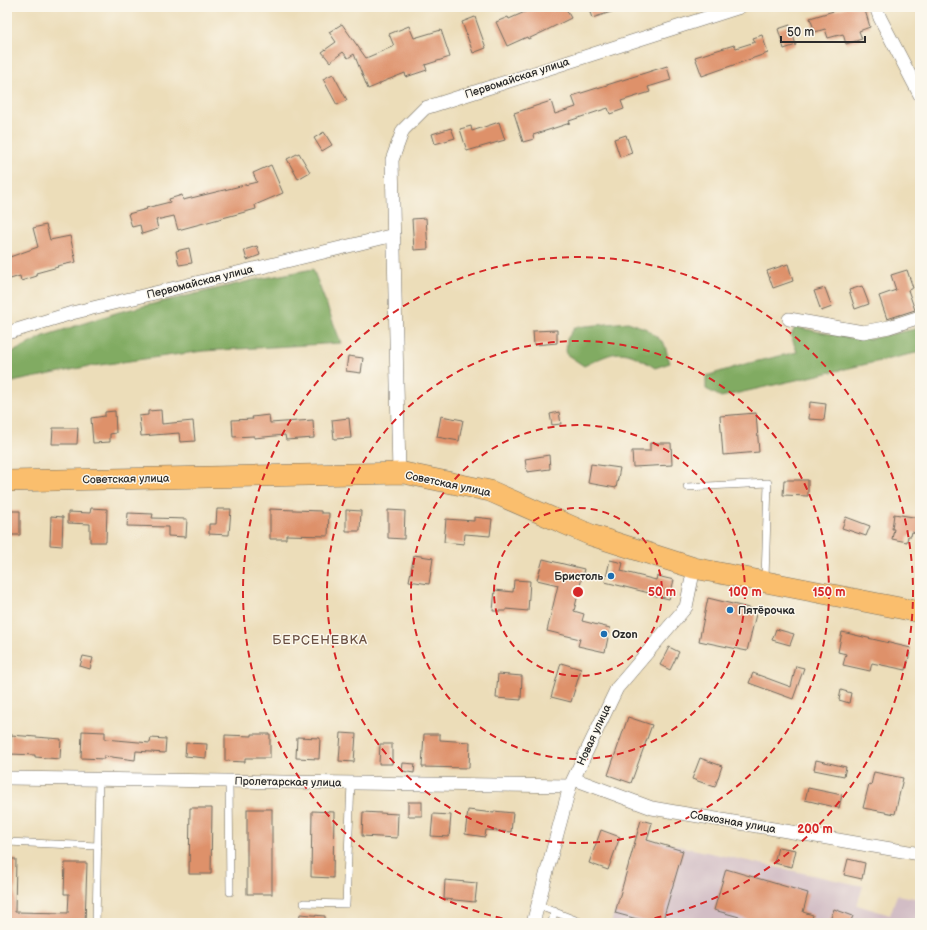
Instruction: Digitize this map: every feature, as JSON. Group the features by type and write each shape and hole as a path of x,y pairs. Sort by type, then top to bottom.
{"main road":[{"name":"Советская улица","path":"7,480 404,473 490,491 591,535 694,568 920,612"}],"street":[{"name":"Первомайская улица","path":"399,473 392,160 403,130 425,108 740,7"},
{"path":"876,7 880,18 920,95"},
{"name":"Первомайская улица","path":"7,333 72,313 394,235"},
{"path":"789,319 864,332 889,327 920,317"},
{"name":"Новая улица","path":"533,923 572,783 617,688 686,607 694,568"},
{"name":"Пролетарская улица","path":"7,778 351,783 572,783"},
{"name":"Совхозная улица","path":"572,783 652,808 920,854"}],"lane":[{"path":"687,487 768,483 765,582"},
{"path":"96,923 99,780"},
{"path":"229,781 230,892"},
{"path":"304,903 346,904 351,783"},
{"path":"7,842 98,846"},
{"path":"537,905 583,923"},
{"path":"552,923 554,911"}],"shaded area":[{"path":"637,837 863,886 857,905 890,915 897,895 920,899 920,923 611,923"}],"green space":[{"path":"313,269 341,343 203,351 85,367 7,384 7,355 44,336 119,312 254,280"},
{"path":"628,322 647,329 664,343 670,363 655,368 635,357 620,353 613,354 584,366 566,354 567,339 575,327"},
{"path":"795,327 850,338 869,339 920,328 920,352 721,397 706,389 706,376 745,364 797,352 791,336"}],"building":[{"path":"536,7 565,7 571,18 528,39 527,37 507,46 496,22 508,17 509,19"},
{"path":"588,7 621,7 621,9 592,18"},
{"path":"847,7 864,7 870,27 859,31 862,39 846,44 843,34 828,38 825,29 815,32 810,18"},
{"path":"475,17 486,48 473,53 462,22"},
{"path":"342,24 366,58 394,46 389,34 409,26 414,38 441,30 450,57 425,65 427,70 406,77 405,73 368,89 354,54 348,58 343,52 330,62 322,52 336,42 329,32"},
{"path":"790,25 796,45 784,49 778,29"},
{"path":"762,35 768,53 702,76 695,57 734,45 736,48 755,42 753,38"},
{"path":"667,66 671,80 648,87 650,92 621,101 624,109 610,114 608,108 569,121 570,123 533,135 534,139 523,142 514,113 551,101 555,114 576,107 572,96"},
{"path":"333,74 347,100 337,105 323,79"},
{"path":"499,122 505,140 467,151 460,129 471,126 472,131"},
{"path":"451,128 455,138 435,144 432,134"},
{"path":"324,132 332,145 322,151 314,138"},
{"path":"626,135 632,153 620,157 614,139"},
{"path":"299,153 310,172 298,179 287,159"},
{"path":"271,165 283,193 255,205 256,209 178,230 174,216 156,220 158,229 142,234 140,225 132,227 128,214 170,202 169,199 182,195 183,200 257,182 253,173"},
{"path":"426,218 428,249 414,250 412,219"},
{"path":"46,225 50,240 70,236 76,262 36,273 37,276 21,281 20,276 7,280 7,258 38,247 33,228"},
{"path":"257,246 260,255 247,260 244,250"},
{"path":"189,248 192,263 179,265 176,251"},
{"path":"788,264 793,281 773,288 767,271"},
{"path":"907,270 913,288 908,290 915,310 887,319 879,296 896,290 891,275"},
{"path":"862,286 869,304 855,309 849,290"},
{"path":"825,288 832,307 821,311 814,291"},
{"path":"557,330 557,343 534,345 533,331"},
{"path":"348,356 363,358 361,373 346,371"},
{"path":"810,402 826,404 824,420 809,419"},
{"path":"161,410 162,424 193,421 195,441 180,442 179,433 141,436 139,416 148,415 148,411"},
{"path":"115,411 116,433 110,434 110,442 93,443 91,418 105,416 105,412"},
{"path":"559,412 561,424 552,425 550,414"},
{"path":"756,413 759,452 723,455 720,416"},
{"path":"269,415 270,423 313,420 314,438 286,440 285,435 254,438 254,436 233,437 232,420 253,419 252,417"},
{"path":"441,416 463,420 459,441 437,437"},
{"path":"349,418 351,438 334,439 332,420"},
{"path":"53,428 78,428 77,444 52,444"},
{"path":"650,443 671,443 672,465 633,467 632,451 650,451"},
{"path":"549,455 550,469 527,472 525,459"},
{"path":"591,464 620,468 616,488 588,483"},
{"path":"784,480 808,480 808,496 783,495"},
{"path":"91,508 107,509 106,542 90,542 90,524 68,523 68,512 90,513"},
{"path":"217,509 231,509 229,535 209,534 209,524 216,524"},
{"path":"270,509 321,511 321,513 329,513 328,536 286,535 286,539 270,539"},
{"path":"346,510 361,511 360,531 346,531"},
{"path":"388,510 405,511 404,539 388,538"},
{"path":"7,511 20,511 20,535 9,535 10,525 7,525"},
{"path":"128,513 153,514 152,518 187,519 186,537 168,536 168,527 127,526"},
{"path":"894,514 920,518 920,534 912,532 911,536 908,536 907,542 892,539"},
{"path":"51,516 63,517 62,546 50,545"},
{"path":"474,517 492,519 490,536 465,534 464,544 444,542 446,519 474,521"},
{"path":"846,517 870,526 866,536 842,528"},
{"path":"414,555 433,558 429,584 409,581"},
{"path":"543,559 584,569 574,611 584,614 582,621 610,628 605,652 578,646 580,639 547,631 558,585 537,580"},
{"path":"610,560 623,563 621,571 656,580 657,576 674,580 669,599 605,582"},
{"path":"514,580 530,581 528,611 506,609 506,611 493,611 495,590 513,592"},
{"path":"708,598 757,610 747,651 699,641"},
{"path":"776,629 794,634 790,645 772,640"},
{"path":"842,632 911,648 906,670 872,663 870,671 843,665 846,654 838,652"},
{"path":"669,647 679,652 670,670 660,665"},
{"path":"83,656 93,658 90,669 80,666"},
{"path":"561,663 581,669 571,702 551,697"},
{"path":"796,666 804,668 793,699 749,683 753,673 791,687"},
{"path":"498,674 522,676 521,700 496,698"},
{"path":"841,690 851,693 849,703 839,700"},
{"path":"628,717 652,725 631,783 608,775"},
{"path":"82,731 105,732 105,739 150,743 151,738 166,739 165,753 136,751 135,760 104,756 104,759 81,758"},
{"path":"341,733 356,734 354,762 339,761"},
{"path":"252,734 270,734 270,758 245,758 245,762 225,761 225,735 252,736"},
{"path":"424,734 440,734 440,740 470,742 469,768 422,767"},
{"path":"11,735 61,739 60,759 35,757 35,755 10,754"},
{"path":"297,737 320,738 319,759 296,758"},
{"path":"186,743 207,744 206,758 185,756"},
{"path":"380,744 392,744 392,764 379,764"},
{"path":"700,758 722,766 715,787 692,779"},
{"path":"816,760 846,767 844,776 814,770"},
{"path":"403,763 415,764 414,773 402,771"},
{"path":"874,772 903,778 895,814 863,808 869,784 871,785"},
{"path":"808,788 842,795 839,808 805,800"},
{"path":"408,802 422,802 422,816 408,816"},
{"path":"190,808 212,808 211,874 189,874"},
{"path":"247,809 272,809 272,894 247,894"},
{"path":"468,810 494,813 494,811 513,813 511,832 486,830 485,837 465,834"},
{"path":"312,811 334,812 333,878 311,877"},
{"path":"363,812 398,814 397,838 362,836"},
{"path":"433,814 451,815 449,837 431,836"},
{"path":"641,820 652,823 647,840 683,851 662,923 652,923 615,913"},
{"path":"601,830 620,837 608,870 589,863"},
{"path":"778,847 796,850 792,867 774,863"},
{"path":"7,859 16,859 15,912 68,913 69,894 64,894 65,863 87,863 85,923 7,923"},
{"path":"848,859 865,863 862,879 844,875"},
{"path":"726,869 808,893 803,912 813,915 811,923 761,923 714,910"},
{"path":"445,880 477,883 475,902 444,899"},
{"path":"834,909 853,916 850,923 829,923"},
{"path":"300,914 325,916 325,923 299,923"}],"place":[{"name":"Бристоль","path":"611,576"},
{"name":"Пятёрочка","path":"730,610"},
{"name":"Ozon","path":"604,634"}],"district":[{"name":"БЕРСЕНЕВКА","path":"320,640"}]}
